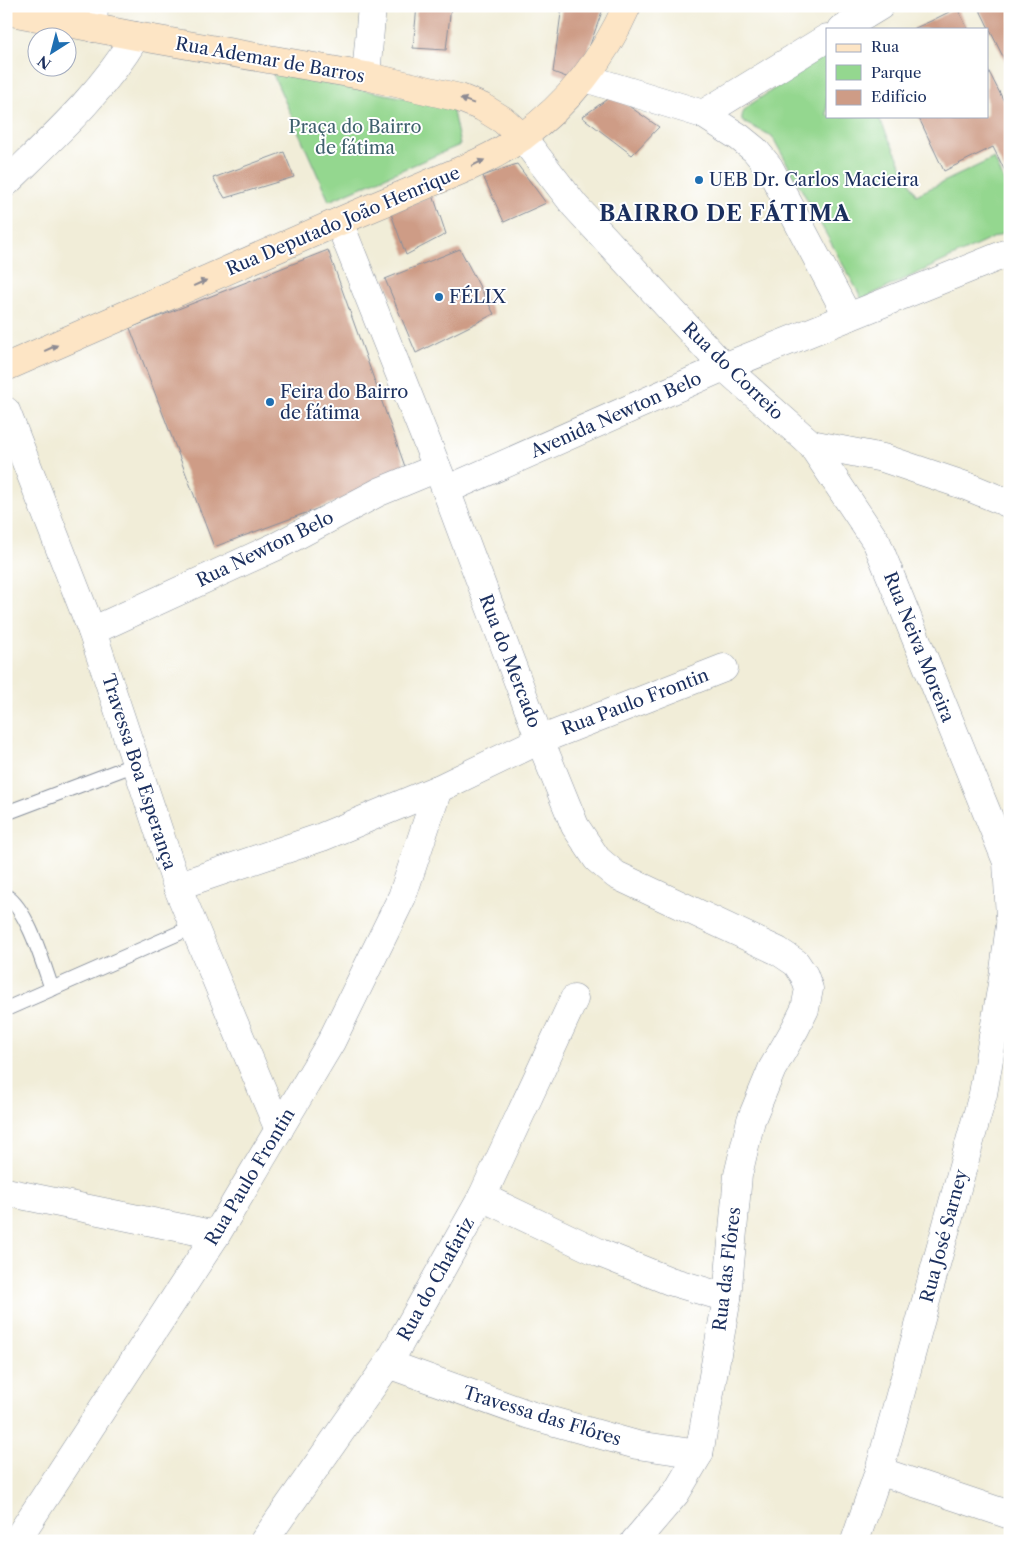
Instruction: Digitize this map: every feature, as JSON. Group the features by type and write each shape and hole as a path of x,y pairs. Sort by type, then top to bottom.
{"main road":[{"name":"Rua Deputado João Henrique","path":"6,367 468,168 498,153 549,116 585,78 608,42 627,6"},
{"name":"Rua Ademar de Barros","path":"6,11 94,17 136,36 366,76 460,98 482,106 503,120 522,137"}],"street":[{"path":"366,76 372,6"},
{"path":"844,28 880,6"},
{"path":"6,183 98,90 122,61 136,36"},
{"path":"703,114 826,39"},
{"path":"585,78 703,114 740,137 755,150 769,167 848,317"},
{"name":"Rua do Correio","path":"522,137 575,206 724,367 811,444"},
{"name":"Rua do Mercado","path":"339,222 442,479 540,740 575,826 597,859 616,875 778,951 796,963 804,975 809,989"},
{"name":"Avenida Newton Belo","path":"442,479 1010,252"},
{"name":"Travessa Boa Esperança","path":"6,411 92,631 177,886 279,1130"},
{"path":"811,444 883,458 970,487 1010,504"},
{"name":"Rua Neiva Moreira","path":"811,444 877,543 1008,862"},
{"name":"Rua Newton Belo","path":"92,631 277,546 379,492 442,479"},
{"name":"Rua Paulo Frontin","path":"177,886 322,838 438,789 540,740 724,668"},
{"name":"Rua Paulo Frontin","path":"16,1541 216,1235 331,1042 402,897 438,789"},
{"path":"1008,862 1010,918"},
{"name":"Rua José Sarney","path":"855,1541 879,1471 983,1094 1010,925"},
{"name":"Rua das Flôres","path":"635,1541 676,1493 699,1454 727,1298 738,1175 751,1120 772,1069 804,1009 809,989"},
{"name":"Rua do Chafariz","path":"264,1541 388,1364 482,1197 574,998"},
{"path":"6,1192 216,1235"},
{"path":"482,1197 600,1253 670,1281 727,1298"},
{"name":"Travessa das Flôres","path":"388,1364 530,1416 637,1445 699,1454"},
{"path":"879,1471 1010,1515"}],"lane":[{"path":"6,813 136,764"},
{"path":"6,896 14,901 25,920 52,989"},
{"path":"6,1009 195,926"}],"green space":[{"path":"826,55 826,118 879,118 916,195 994,158 1010,194 1010,230 862,299 772,136 742,121 744,111 751,104"},
{"name":"Praça do Bairro de fátima","path":"272,72 452,107 460,145 329,201"}],"building":[{"path":"417,6 451,6 446,50 413,48"},
{"path":"562,6 604,6 577,81 553,72"},
{"path":"978,6 1010,6 1010,71"},
{"path":"957,8 967,28 915,28"},
{"path":"988,70 1010,113 1010,181 993,147 944,171 919,118 988,118"},
{"path":"613,95 659,127 632,155 582,117"},
{"path":"284,152 294,177 225,198 213,178"},
{"path":"517,164 546,203 504,222 483,176"},
{"path":"433,195 446,234 406,255 390,211"},
{"name":"FÉLIX","path":"460,249 494,314 416,353 385,279"},
{"name":"Feira do Bairro de fátima","path":"328,250 408,475 214,547 130,328"}],"place":[{"name":"UEB Dr. Carlos Macieira","path":"699,180"},
{"name":"FÉLIX","path":"439,297"},
{"name":"Feira do Bairro de fátima","path":"270,402"}],"district":[{"name":"BAIRRO DE FÁTIMA","path":"725,213"}]}
